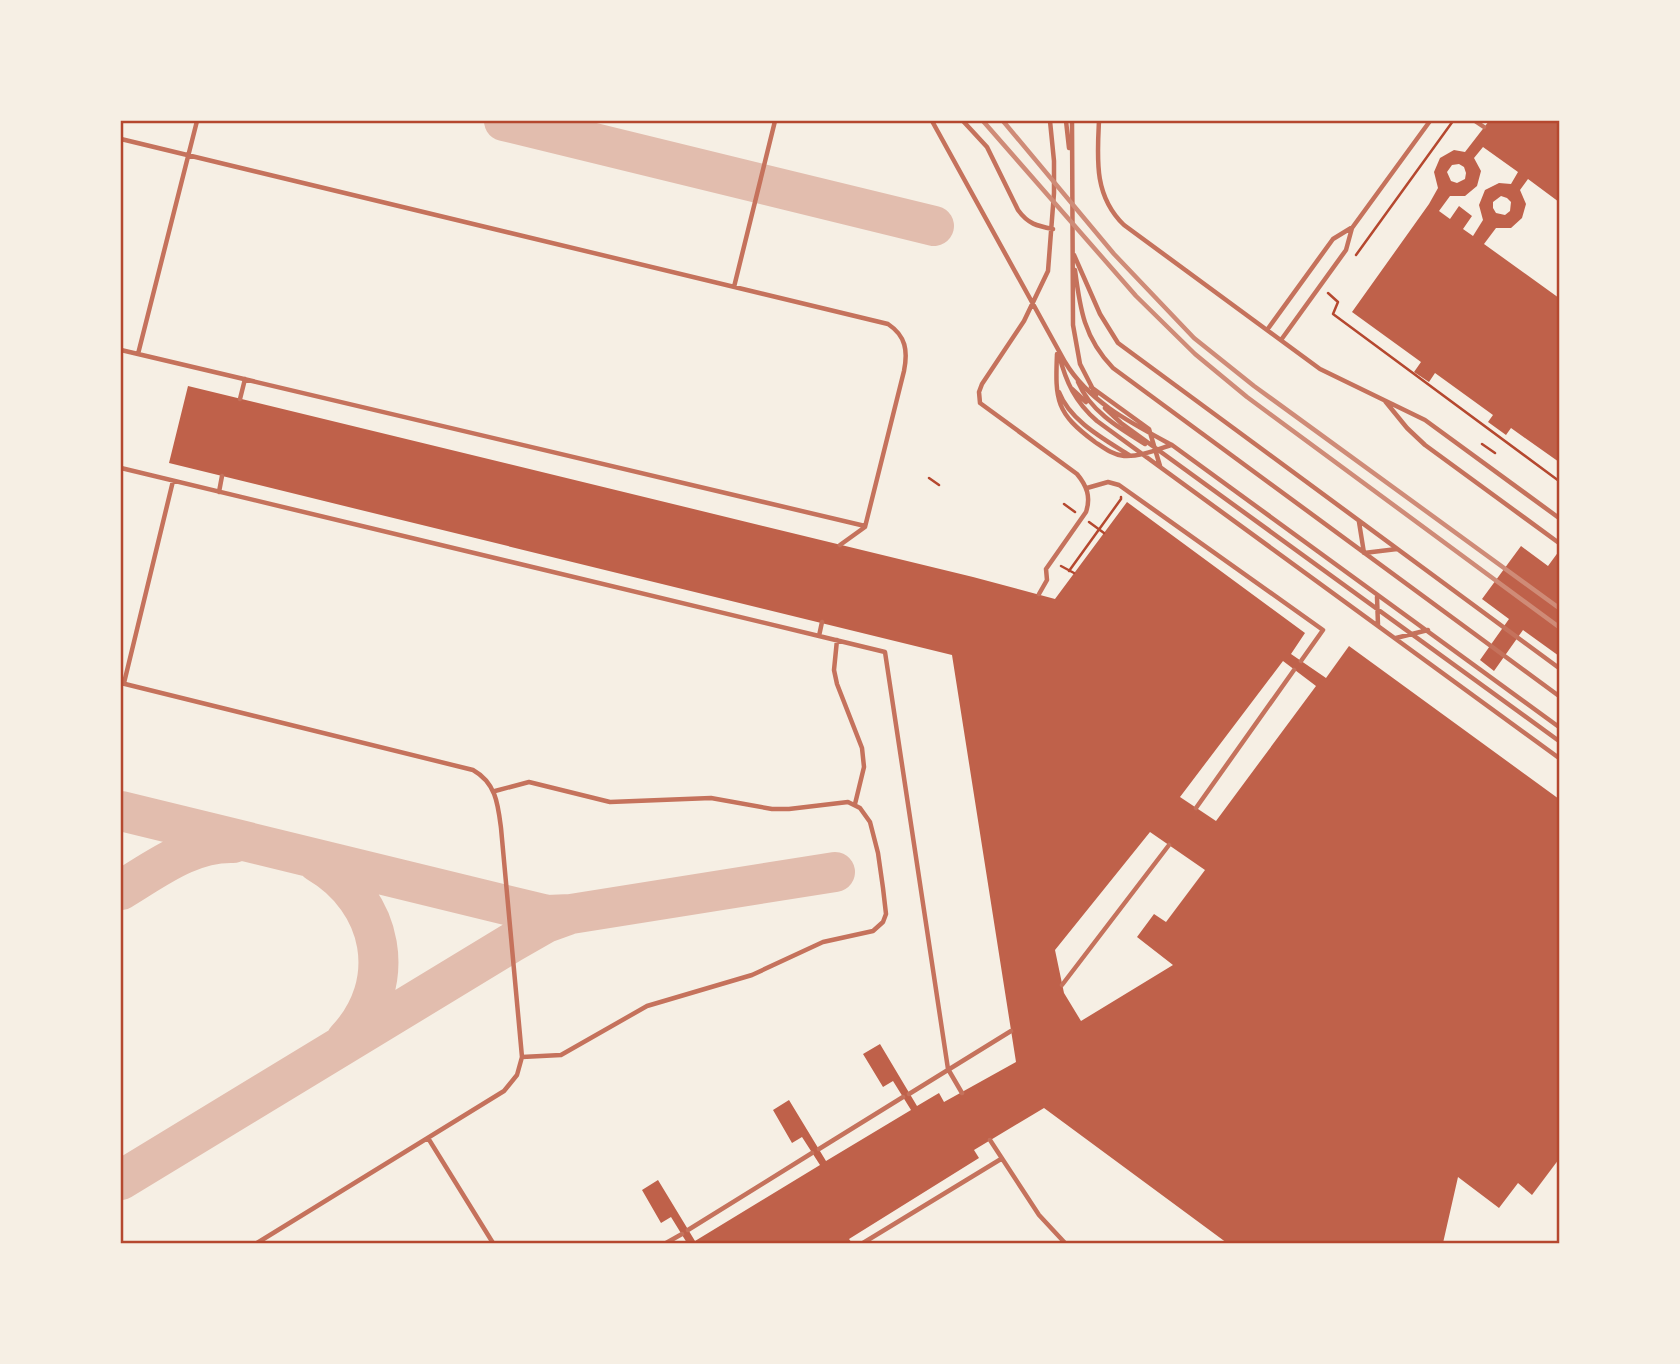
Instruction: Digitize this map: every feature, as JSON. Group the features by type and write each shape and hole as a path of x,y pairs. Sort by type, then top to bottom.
{"lane":[{"path":"138,354 197,121"},
{"path":"734,287 775,121"},
{"path":"932,121 1086,399 1095,409"},
{"path":"962,121 987,147 1025,220 1053,229"},
{"path":"1039,594 1047,580 1046,569 1086,512 1089,504 1087,488 1077,474 980,403 979,392 1024,321 1048,271 1053,229 1054,161 1050,121"},
{"path":"1066,121 1072,170"},
{"path":"1072,121 1073,312 1079,357 1088,383 1111,414 1559,741"},
{"path":"1281,340 1346,250 1352,228 1430,121"},
{"path":"1475,121 1484,127"},
{"path":"1098,122 1101,193 1116,217 1320,369 1425,420 1559,518"},
{"path":"121,139 888,324 903,339 906,357 866,527 840,545"},
{"path":"1267,330 1333,239 1352,228"},
{"path":"1073,251 1100,314 1118,343 1559,668"},
{"path":"1073,251 1081,316 1096,347 1113,368 1559,696"},
{"path":"1057,346 1056,377 1059,401 1070,422 1105,449 1118,455 1130,456 1172,445"},
{"path":"1057,346 1067,383 1088,414 1559,758"},
{"path":"121,350 866,527"},
{"path":"240,399 245,379"},
{"path":"1078,382 1104,394 1144,424 1151,434 1161,467"},
{"path":"1067,383 1095,409 1155,450"},
{"path":"1385,401 1425,445 1559,543"},
{"path":"1151,434 1172,445 1559,727"},
{"path":"121,468 885,652 948,1069 962,1093"},
{"path":"219,492 222,476"},
{"path":"173,481 122,683 473,770 482,775 495,791 501,828 522,1057 517,1075 504,1091 257,1243"},
{"path":"1087,488 1108,482 1119,485 1323,630 1301,661"},
{"path":"1359,522 1364,554"},
{"path":"1364,554 1397,549"},
{"path":"1377,596 1378,625"},
{"path":"819,636 822,622"},
{"path":"1396,638 1428,630"},
{"path":"836,640 834,670 837,684 862,748 864,767 855,804"},
{"path":"1196,808 1294,670"},
{"path":"495,791 528,782 610,802 711,798 772,809 842,802 855,804 870,822 878,853 886,914 878,928 823,942 752,975 648,1006 561,1055 522,1057"},
{"path":"1062,985 1169,845"},
{"path":"909,1094 1011,1031"},
{"path":"818,1149 903,1097"},
{"path":"428,1138 493,1243"},
{"path":"990,1140 1039,1215 1065,1243"},
{"path":"688,1230 812,1153"},
{"path":"863,1243 1001,1158"},
{"path":"666,1243 682,1234"}],"path":[{"path":"1351,261 1453,121"},
{"path":"1327,293 1338,302 1333,314 1559,481"},
{"path":"1482,444 1495,453"},
{"path":"929,478 939,485"},
{"path":"1069,571 1121,499 1119,485"}],"building":[{"path":"1489,121 1559,121 1559,202 1528,179 1520,190 1526,204 1522,218 1511,228 1496,228 1484,244 1559,298 1559,462 1511,428 1506,435 1488,422 1493,415 1435,373 1429,382 1414,372 1421,362 1352,312 1429,204 1438,188 1434,172 1440,158 1454,150 1465,152","holes":["1483,147 1518,172 1511,184 1499,183 1485,190 1479,205 1483,220 1473,236 1463,229 1472,216 1459,206 1450,219 1439,211 1450,196 1465,196 1477,186 1481,171 1474,158","1459,164 1464,167 1466,173 1465,179 1457,183 1451,181 1447,172 1452,165","1501,196 1507,198 1511,202 1510,211 1505,215 1496,213 1493,202"]},
{"path":"188,386 1055,599 1127,502 1305,633 1291,654 1326,678 1349,646 1559,799 1559,1159 1532,1195 1518,1183 1499,1208 1458,1177 1443,1243 1227,1243 1044,1108 974,1150 979,1158 849,1239 852,1243 687,1243 671,1217 661,1223 642,1190 658,1180 695,1241 820,1165 802,1137 792,1143 773,1110 789,1100 826,1161 911,1110 893,1081 883,1087 863,1054 880,1044 917,1106 939,1093 944,1102 1016,1062 952,655 169,463","holes":["1283,661 1316,686 1216,821 1180,797","1150,832 1205,870 1166,922 1154,914 1137,937 1173,965 1081,1021 1064,993 1055,950"]},
{"path":"1521,546 1548,566 1559,551 1559,656 1523,630 1494,671 1480,660 1509,619 1482,599"}],"taxiway":[{"path":"504,121 934,226"},
{"path":"121,811 547,915 571,914 835,872"},
{"path":"121,890 188,852 202,847 233,843"},
{"path":"317,862 340,879 357,898 370,920 377,944 378,969 374,994 363,1018 346,1040"},
{"path":"121,1180 511,943 546,923 571,914"}],"railway":[{"path":"983,121 1136,296 1195,354 1247,397 1559,627"},
{"path":"1003,121 1114,254 1194,338 1254,386 1559,608"}]}
